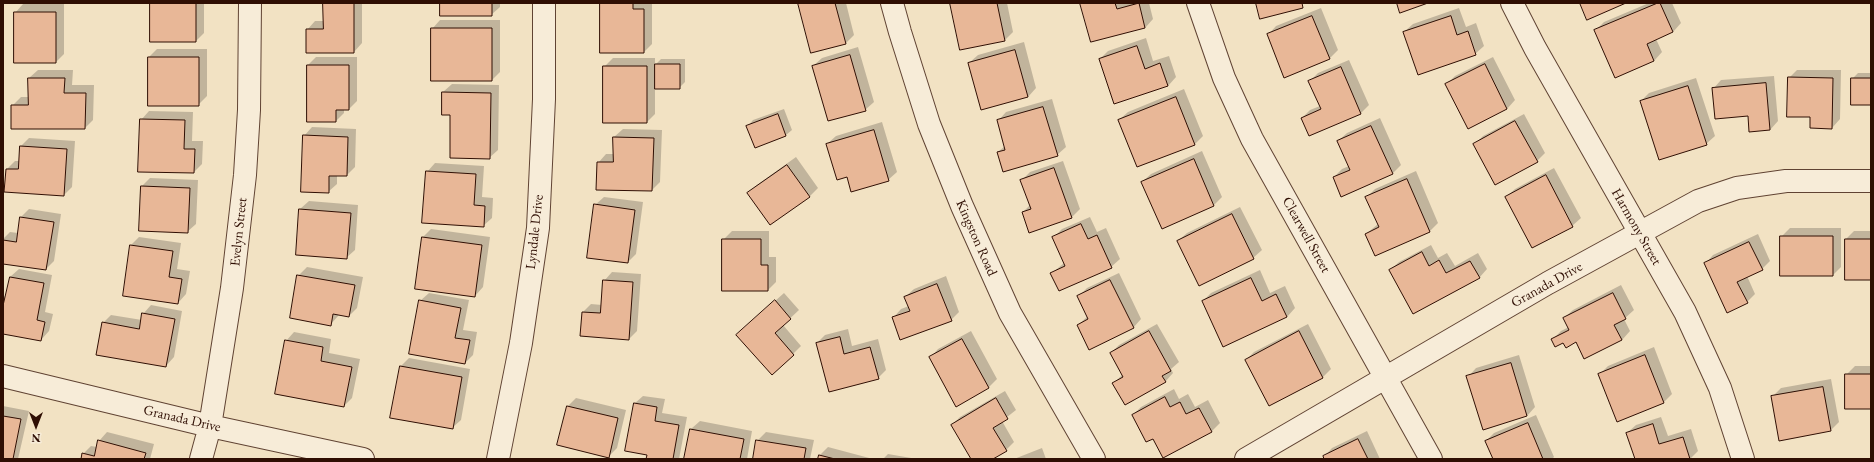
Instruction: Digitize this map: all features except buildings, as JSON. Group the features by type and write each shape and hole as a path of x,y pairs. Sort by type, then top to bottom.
{"street":[{"name":"Evelyn Street","path":"201,459 210,426 232,288 245,176 249,110 250,3"},
{"name":"Lyndale Drive","path":"498,459 521,344 538,228 544,99 544,3"},
{"name":"Kingston Road","path":"892,3 929,124 962,206 1010,313 1094,459"},
{"name":"Clearwell Street","path":"1198,3 1224,78 1252,140 1431,459"},
{"name":"Harmony Street","path":"1512,3 1535,48 1639,234 1685,312 1720,388 1743,459"},
{"name":"Granada Drive","path":"1246,459 1386,377 1698,201 1737,188 1786,182 1871,181"},
{"name":"Granada Drive","path":"3,376 210,426 363,459"}]}
